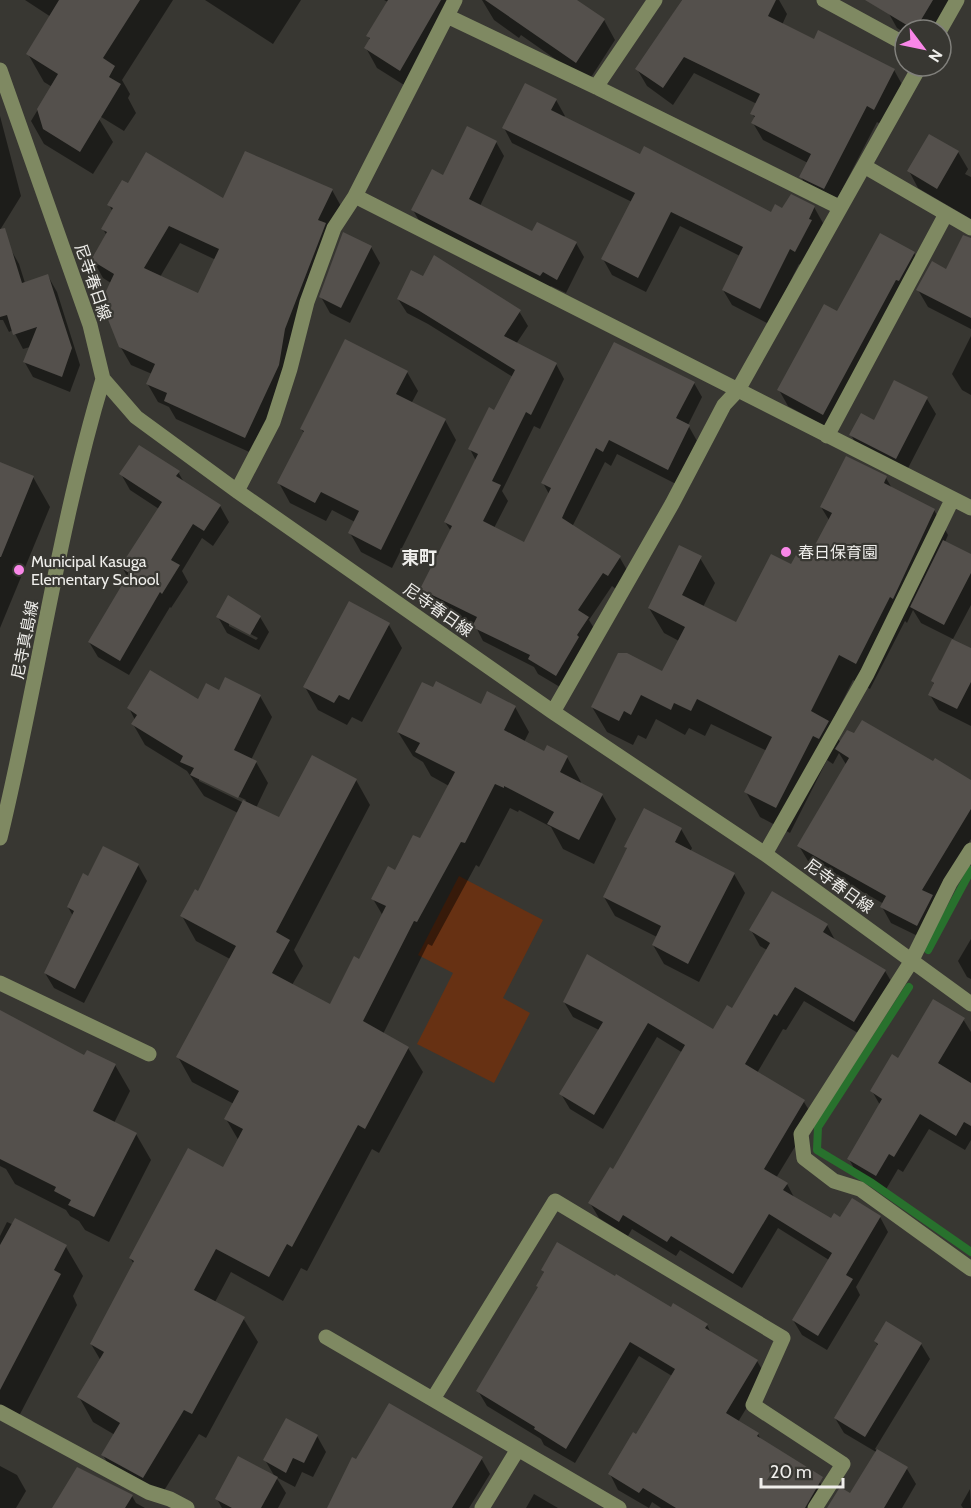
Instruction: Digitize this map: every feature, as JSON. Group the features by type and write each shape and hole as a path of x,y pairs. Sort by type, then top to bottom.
{"street":[{"path":"237,491 273,422 290,369 307,302 334,228 355,196 455,0"},
{"path":"596,87 655,0"},
{"path":"824,0 893,37"},
{"path":"947,18 957,0"},
{"path":"447,16 839,207"},
{"name":"尼寺春日線","path":"0,70 90,325 104,379 136,417 237,491 553,712 765,854 971,1004"},
{"path":"553,712 672,504 724,405 738,390 913,78"},
{"path":"864,166 971,228"},
{"path":"355,196 827,436 965,502 765,854"},
{"path":"827,436 946,214"},
{"name":"尼寺真島線","path":"0,838 15,776 76,475 104,379"},
{"path":"0,769 15,776"},
{"path":"971,850 950,883 911,962 801,1134 804,1158 834,1180 860,1190 971,1269"},
{"path":"0,982 149,1054"},
{"path":"433,1399 555,1201 783,1338 753,1405 843,1464 815,1508"},
{"path":"326,1337 619,1508"},
{"path":"0,1412 148,1492 170,1499 187,1508"},
{"path":"482,1508 518,1449"}],"shaded area":[{"path":"459,876 543,920 503,998 530,1013 494,1083 417,1044 453,973 418,955"}],"building":[{"path":"59,0 140,0 103,58 115,66 109,77 121,84 80,152 43,129 37,109 58,74 26,54"},
{"path":"388,0 441,0 400,71 364,48 370,38 366,36"},
{"path":"485,0 577,0 605,19 576,63"},
{"path":"682,0 776,0 768,16 814,39 818,30 893,68 893,73 874,110 867,106 824,189 799,177 811,154 751,123 755,116 750,114 760,94 684,57 663,88 635,69"},
{"path":"865,0 933,0 922,18 895,18"},
{"path":"525,83 557,99 551,110 640,154 644,146 771,212 775,204 782,208 791,194 815,206 809,219 812,220 795,252 790,249 760,309 722,290 743,247 671,212 638,278 601,259 635,193 502,128"},
{"path":"467,126 497,141 469,199 532,231 537,222 577,242 557,280 543,272 540,276 411,210 432,169 443,175"},
{"path":"929,134 959,151 937,189 907,171"},
{"path":"245,151 333,189 318,220 326,223 285,329 279,365 245,438 164,401 167,393 146,384 155,364 119,347 101,302 114,274 91,260 107,232 101,229 113,208 107,205 122,180 128,183 146,152 223,198","holes":["169,226 219,249 198,293 144,268"]},
{"path":"5,228 22,283 48,274 72,348 62,377 23,362 37,327 13,335 7,315 0,317 0,229"},
{"path":"343,232 372,246 341,308 319,297"},
{"path":"880,233 915,252 899,281 896,280 823,415 777,390 824,304 837,311"},
{"path":"963,235 971,238 971,318 916,290 932,261 946,269"},
{"path":"434,255 521,310 504,336 557,363 531,415 526,412 492,481 501,485 483,521 524,542 551,488 541,483 614,342 695,382 676,418 690,425 668,470 609,440 603,452 596,448 566,509 562,518 621,556 608,576 603,573 578,610 589,617 556,676 528,659 530,655 472,627 477,617 420,589 452,526 444,522 478,454 468,449 489,407 494,410 515,370 397,299 411,270 423,276"},
{"path":"345,339 408,371 396,394 446,419 381,550 348,533 359,511 321,492 315,503 277,483 304,431 300,429"},
{"path":"894,380 928,397 896,459 849,435 861,413 874,420"},
{"path":"139,445 180,471 176,476 221,505 204,531 193,524 171,560 180,565 162,594 160,592 120,661 88,642 129,573 120,567 162,502 119,474"},
{"path":"846,456 887,476 884,483 935,509 893,599 890,597 856,664 839,655 811,711 829,721 819,739 813,736 776,808 744,792 772,737 697,699 691,711 674,703 671,710 641,695 631,715 624,711 619,721 591,707 618,653 627,653 662,671 685,627 648,608 679,545 702,556 682,595 736,622 771,554 791,564 796,555 807,560 832,513 820,507"},
{"path":"0,462 34,476 1,557 0,557"},
{"path":"943,540 971,554 971,573 944,625 910,607"},
{"path":"228,595 261,616 250,635 216,617"},
{"path":"349,601 390,623 349,700 339,695 334,703 303,687"},
{"path":"952,639 971,648 971,682 957,709 928,695 934,683 931,681"},
{"path":"150,670 198,699 206,683 219,690 225,677 261,695 234,750 257,761 238,798 190,775 194,768 180,762 183,756 131,724 137,715 127,708"},
{"path":"436,681 481,704 487,691 516,706 504,730 544,751 547,745 568,756 560,772 603,794 579,840 547,824 554,812 504,786 504,788 495,784 465,843 461,842 417,922 414,921 363,1021 409,1047 365,1129 358,1125 292,1247 287,1244 269,1277 216,1249 194,1290 245,1317 192,1414 184,1410 143,1478 101,1455 120,1423 77,1397 104,1352 90,1344 134,1261 129,1258 188,1148 223,1167 243,1129 224,1119 239,1091 176,1057 236,946 180,916 195,889 198,891 243,800 279,817 312,755 357,779 276,932 290,940 272,973 330,1004 354,956 359,959 386,906 371,899 388,866 395,870 413,835 420,838 455,772 415,752 420,743 397,732 422,682 433,687"},
{"path":"862,720 933,761 935,758 971,780 971,809 922,890 933,895 917,926 880,907 886,896 797,846 849,758 835,749 847,730 854,733"},
{"path":"644,808 682,828 675,842 735,873 688,964 652,945 661,926 603,897 627,848 624,847"},
{"path":"103,846 139,864 75,989 44,973 74,911 67,907 83,873 88,876"},
{"path":"772,891 828,924 823,932 886,970 854,1022 795,987 777,1016 774,1014 745,1064 805,1100 764,1169 788,1183 783,1190 831,1218 834,1213 840,1217 852,1198 881,1216 846,1275 853,1279 818,1336 792,1320 832,1253 769,1214 733,1274 671,1236 667,1242 623,1215 619,1222 588,1203 610,1167 613,1169 685,1045 648,1023 594,1115 559,1094 603,1022 563,1002 587,954 713,1029 727,1005 732,1008 770,943 749,930"},
{"path":"933,999 965,1018 938,1063 971,1083 971,1126 964,1122 956,1136 920,1114 894,1157 889,1154 876,1176 847,1159 882,1099 870,1091 892,1054 898,1058"},
{"path":"0,1010 84,1055 87,1050 116,1064 93,1111 137,1133 94,1217 68,1205 71,1200 54,1191 56,1187 0,1159"},
{"path":"15,1218 67,1245 54,1270 61,1274 0,1390 0,1245"},
{"path":"557,1242 671,1307 673,1303 708,1324 705,1328 758,1360 726,1413 759,1433 757,1436 823,1477 805,1508 676,1508 643,1488 639,1493 608,1474 633,1432 636,1434 675,1369 630,1342 566,1449 476,1391 538,1287 536,1286 544,1272 541,1270"},
{"path":"886,1321 922,1343 865,1437 834,1418 878,1344 874,1341"},
{"path":"389,1403 483,1457 452,1508 327,1508 352,1457 356,1459"},
{"path":"286,1418 318,1435 304,1463 293,1458 286,1473 263,1460"},
{"path":"877,1449 908,1467 884,1508 827,1508 840,1487 850,1493"},
{"path":"238,1456 278,1477 261,1508 232,1508 215,1499"},
{"path":"77,1467 133,1495 125,1508 52,1508"}],"waterway":[{"path":"928,950 971,870"},
{"path":"909,987 818,1127 817,1150 872,1183 971,1252"}],"place":[{"name":"春日保育園","path":"786,552"},
{"name":"Municipal Kasuga Elementary School","path":"19,570"}],"district":[{"name":"東町","path":"419,558"}]}
